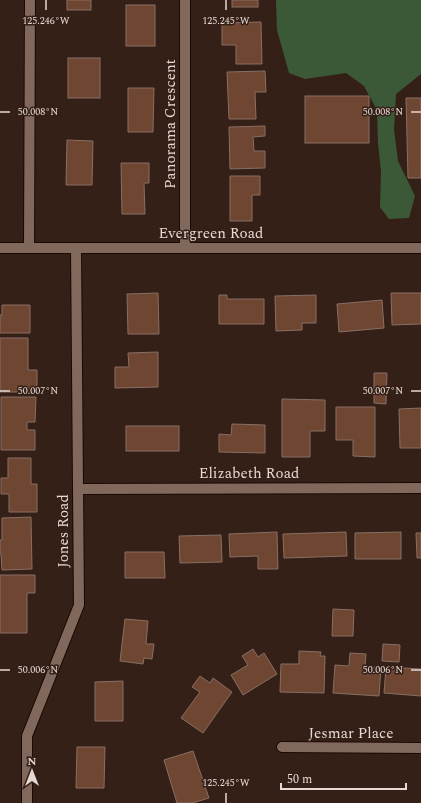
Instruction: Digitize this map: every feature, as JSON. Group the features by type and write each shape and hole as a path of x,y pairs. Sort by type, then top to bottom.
{"street":[{"path":"29,248 30,0"},
{"name":"Panorama Crescent","path":"185,0 185,248"},
{"name":"Evergreen Road","path":"0,248 421,248"},
{"name":"Jones Road","path":"27,803 27,736 78,605 76,248"},
{"name":"Elizabeth Road","path":"78,489 421,488"},
{"name":"Jesmar Place","path":"282,747 421,748"}],"green space":[{"path":"276,0 421,0 421,74 396,94 394,130 398,161 415,196 409,218 389,219 380,207 381,171 377,110 364,86 346,73 305,79 289,73 277,30"}],"building":[{"path":"67,0 91,0 91,10 67,10"},
{"path":"232,0 258,0 258,7 232,7"},
{"path":"126,5 155,5 155,46 126,46"},
{"path":"261,22 262,64 236,64 236,45 222,45 222,23"},
{"path":"68,58 100,58 100,98 68,98"},
{"path":"265,71 266,92 255,92 256,119 229,119 227,72"},
{"path":"128,88 154,88 153,132 128,132"},
{"path":"305,96 369,96 369,143 305,143"},
{"path":"406,98 421,98 421,178 408,178"},
{"path":"265,126 265,136 253,137 254,151 265,151 265,168 230,169 229,127"},
{"path":"67,140 93,141 92,185 66,185"},
{"path":"121,163 149,163 149,183 144,183 145,214 122,214"},
{"path":"230,176 260,176 260,195 252,195 252,221 230,221"},
{"path":"158,293 159,334 128,334 127,294"},
{"path":"391,293 421,293 421,324 392,325"},
{"path":"219,295 227,295 227,299 264,299 264,324 219,324"},
{"path":"316,295 316,323 302,323 302,330 276,331 275,296"},
{"path":"382,300 384,328 339,332 337,304"},
{"path":"2,305 30,305 30,333 0,333 0,315 2,315"},
{"path":"0,338 28,338 28,370 37,370 37,392 0,392"},
{"path":"158,352 158,387 115,388 115,367 129,367 128,353"},
{"path":"374,373 387,373 386,404 374,403"},
{"path":"1,397 36,397 35,422 27,422 27,430 35,430 35,450 1,450"},
{"path":"282,399 325,400 325,431 310,431 310,457 282,457"},
{"path":"336,407 375,407 375,457 353,456 353,440 336,440"},
{"path":"421,408 421,448 400,448 399,409"},
{"path":"232,424 265,425 265,453 219,452 219,434 231,435"},
{"path":"126,426 179,426 179,451 126,451"},
{"path":"8,458 31,458 31,484 37,484 37,512 9,512 9,494 1,494 1,478 8,478"},
{"path":"31,517 32,569 2,570 0,540 2,540 2,518"},
{"path":"277,532 278,569 258,569 258,556 230,557 229,534"},
{"path":"346,532 347,556 284,558 283,534"},
{"path":"401,532 401,559 355,559 355,533"},
{"path":"416,533 421,533 421,558 417,558"},
{"path":"221,535 222,562 180,563 179,536"},
{"path":"125,552 164,552 165,578 125,578"},
{"path":"0,575 35,575 35,593 27,593 27,633 0,633"},
{"path":"333,609 354,610 353,636 332,636"},
{"path":"125,619 148,621 146,644 154,644 152,659 144,658 143,664 120,661"},
{"path":"383,644 400,645 399,662 382,661"},
{"path":"253,649 258,657 264,653 277,674 243,695 231,675 248,665 242,656"},
{"path":"299,651 321,652 320,656 325,656 324,693 280,692 281,664 299,664"},
{"path":"350,653 366,654 365,666 381,668 379,696 333,693 335,665 349,666"},
{"path":"386,667 421,669 421,696 384,693"},
{"path":"200,676 210,683 213,678 232,692 203,733 181,718 200,692 192,687"},
{"path":"123,681 123,721 95,721 95,682"},
{"path":"77,747 105,747 104,788 76,788"},
{"path":"193,751 209,798 192,803 177,803 164,760"}]}
